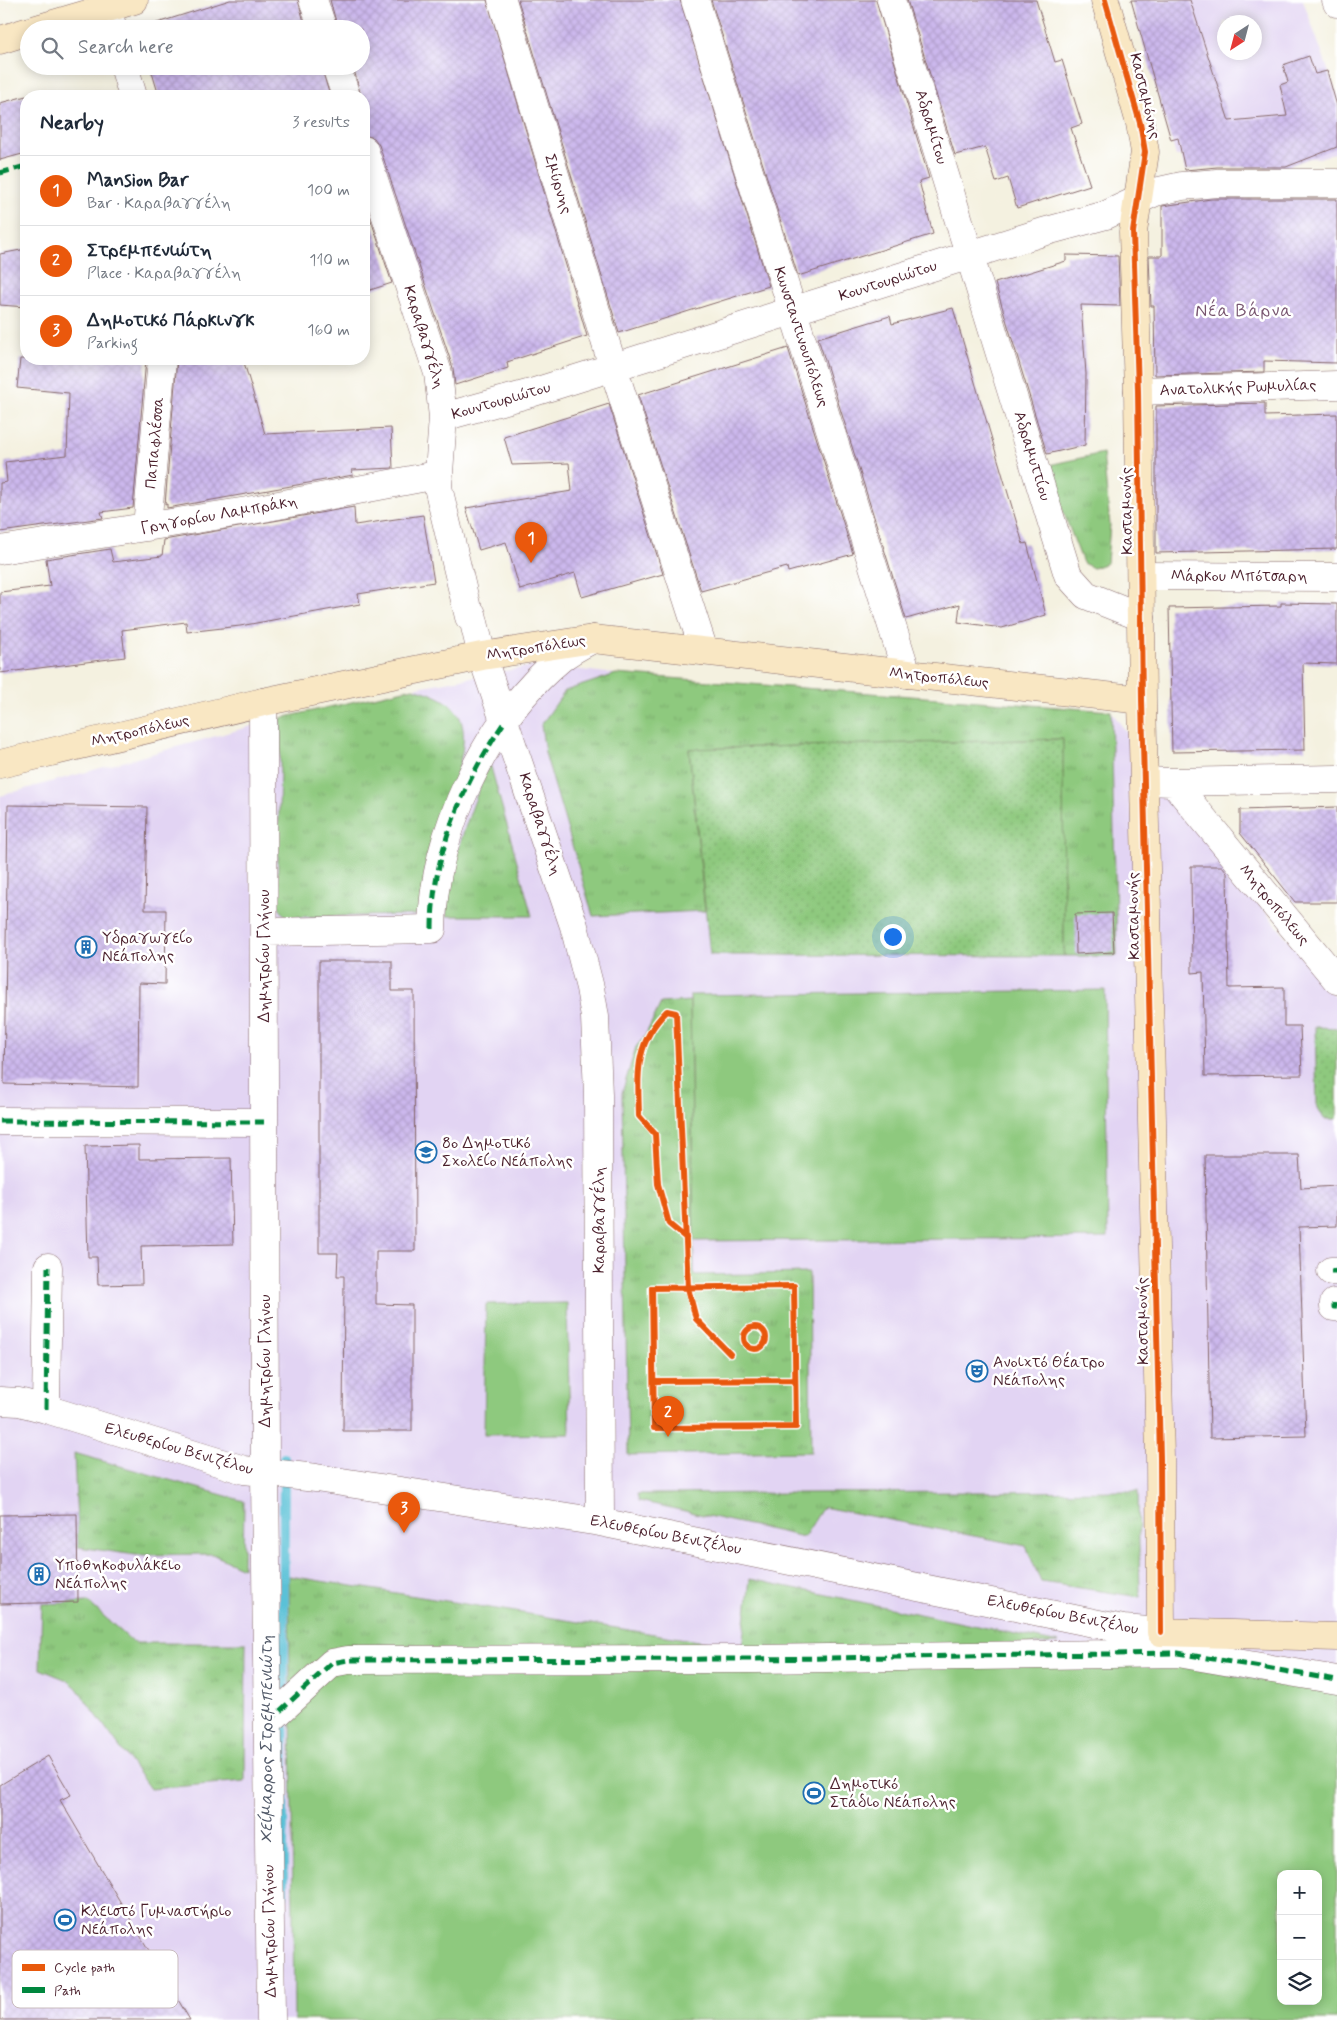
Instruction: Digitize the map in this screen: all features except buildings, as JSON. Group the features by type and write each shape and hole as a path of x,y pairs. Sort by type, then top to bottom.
{"street":[{"path":"97,20 110,18 134,0"},
{"path":"314,0 320,20"},
{"name":"Σμύρνης","path":"502,0 613,367 704,652"},
{"name":"Κωνσταντινουπόλεως","path":"695,0 907,674"},
{"name":"Αδραμίτου","path":"891,0 970,255"},
{"name":"Κασταμόνης","path":"1105,0 1144,141 1145,162 1137,200"},
{"path":"0,40 20,34"},
{"path":"127,75 131,90"},
{"path":"339,75 344,90"},
{"name":"Καραβαγγέλη","path":"370,168 438,373 443,417 437,475 443,514 469,616 472,614 482,656 574,926 584,960 595,1017 598,1095 600,1522"},
{"name":"Κουντουριώτου","path":"443,417 613,367 970,255 1106,215 1162,190 1198,184 1337,183"},
{"name":"Κασταμονής","path":"1137,200 1133,232 1160,1458 1161,1632"},
{"name":"Αδραμυττίου","path":"970,255 1068,575 1086,595 1142,617"},
{"name":"Παπαφλέσσα","path":"147,527 161,365"},
{"name":"Ανατολικής Ρωμυλίας","path":"1138,391 1337,385"},
{"name":"Γρηγορίου Λαμπράκη","path":"0,550 147,527 437,475"},
{"name":"Μάρκου Μπότσαρη","path":"1142,576 1337,577"},
{"path":"264,932 432,928 438,876 452,824 472,776 505,720 528,692 560,658 592,639"},
{"name":"Μητροπόλεως","path":"0,764 263,702 482,656 592,639 1142,700"},
{"name":"Δημητρίου Γλήνου","path":"263,702 265,1474 271,2020"},
{"path":"1144,781 1337,779"},
{"name":"Μητροπόλεως","path":"1173,782 1337,980"},
{"path":"0,1121 264,1122"},
{"path":"46,1409 48,1267"},
{"name":"Ελευθερίου Βενιζέλου","path":"0,1401 19,1402 46,1409 230,1466 265,1474 334,1480 600,1522 1114,1627 1161,1632 1337,1636"},
{"path":"268,1722 332,1663 348,1660 746,1659 1178,1653 1337,1680"}],"shaded area":[{"path":"1131,0 1303,0 1337,95 1337,152 1319,158 1176,156"},
{"path":"538,665 616,674 1111,711 1194,824 1337,1000 1337,2020 0,2020 0,796 281,718 413,688"}],"green space":[{"path":"1103,453 1110,525 1107,563 1093,568 1083,563 1061,506 1049,465"},
{"path":"616,674 1111,711 1117,956 1064,956 1062,739 689,749 705,911 593,916 545,753 541,725 565,691"},
{"path":"413,688 436,696 452,706 462,724 463,741 461,759 428,855 420,915 286,917 277,905 281,718"},
{"path":"1063,739 1064,956 710,955 689,749"},
{"path":"489,765 532,916 446,916 456,857"},
{"path":"1105,990 1108,1238 694,1241 690,995"},
{"path":"690,1001 694,1275 809,1273 811,1452 628,1455 622,1093 636,1047 645,1036 661,1003"},
{"path":"1315,1027 1337,1028 1337,1119 1324,1119 1317,1106"},
{"path":"567,1303 570,1434 484,1435 486,1304"},
{"path":"74,1453 244,1501 243,1568 212,1554 136,1555 78,1547"},
{"path":"1138,1491 1140,1597 1041,1582 1026,1546 823,1507 804,1537 639,1501 637,1494"},
{"path":"289,1576 742,1648 750,1579 1059,1643 290,1684"},
{"path":"88,1602 134,1643 246,1643 245,1781 150,1789 76,1687 67,1680 40,1669 42,1604"},
{"name":"Δημοτικό Στάδιο Νεάπολης","path":"1161,1663 1337,1693 1337,2020 294,2020 291,1711 336,1666"}],"waterway":[{"name":"Χείμαρρος Στρεμπενιώτη","path":"283,1895 284,1458"}],"marked path":[{"path":"0,173 20,168"},
{"path":"432,929 433,901 438,873 453,819 476,769 505,721"},
{"path":"0,1121 264,1122"},
{"path":"46,1409 48,1267"},
{"path":"1331,1271 1337,1271"},
{"path":"1334,1303 1334,1307 1337,1307"},
{"path":"269,1721 332,1663 348,1660 756,1659 1178,1653 1337,1680"}],"cycle path":[{"path":"1105,0 1140,123 1145,152 1133,232 1160,1458 1161,1632"},
{"path":"686,1238 669,1224 658,1184 655,1134 639,1116 638,1086 643,1047 656,1023 667,1011 676,1013 688,1288 696,1319 730,1354"},
{"path":"794,1286 796,1427 654,1428 652,1288 794,1286"},
{"path":"755,1327 763,1330 766,1338 763,1346 755,1349 747,1346 744,1338 747,1330 755,1327"},
{"path":"654,1381 795,1380"}],"place":[{"name":"Mansion Bar","path":"531,563"},
{"name":"Υδραγωγείο Νεάπολης","path":"86,947"},
{"name":"8ο Δημοτικό Σχολείο Νεάπολης","path":"426,1152"},
{"name":"Ανοιχτό Θέατρο Νεάπολης","path":"977,1371"},
{"name":"Στρεμπενιώτη","path":"668,1437"},
{"name":"Δημοτικό Πάρκινγκ","path":"404,1533"},
{"name":"Υποθηκοφυλάκειο Νεάπολης","path":"39,1574"},
{"name":"Δημοτικό Στάδιο Νεάπολης","path":"814,1793"},
{"name":"Κλειστό Γυμναστήριο Νεάπολης","path":"65,1920"}],"district":[{"name":"Νέα Βάρνα","path":"1244,311"}]}
